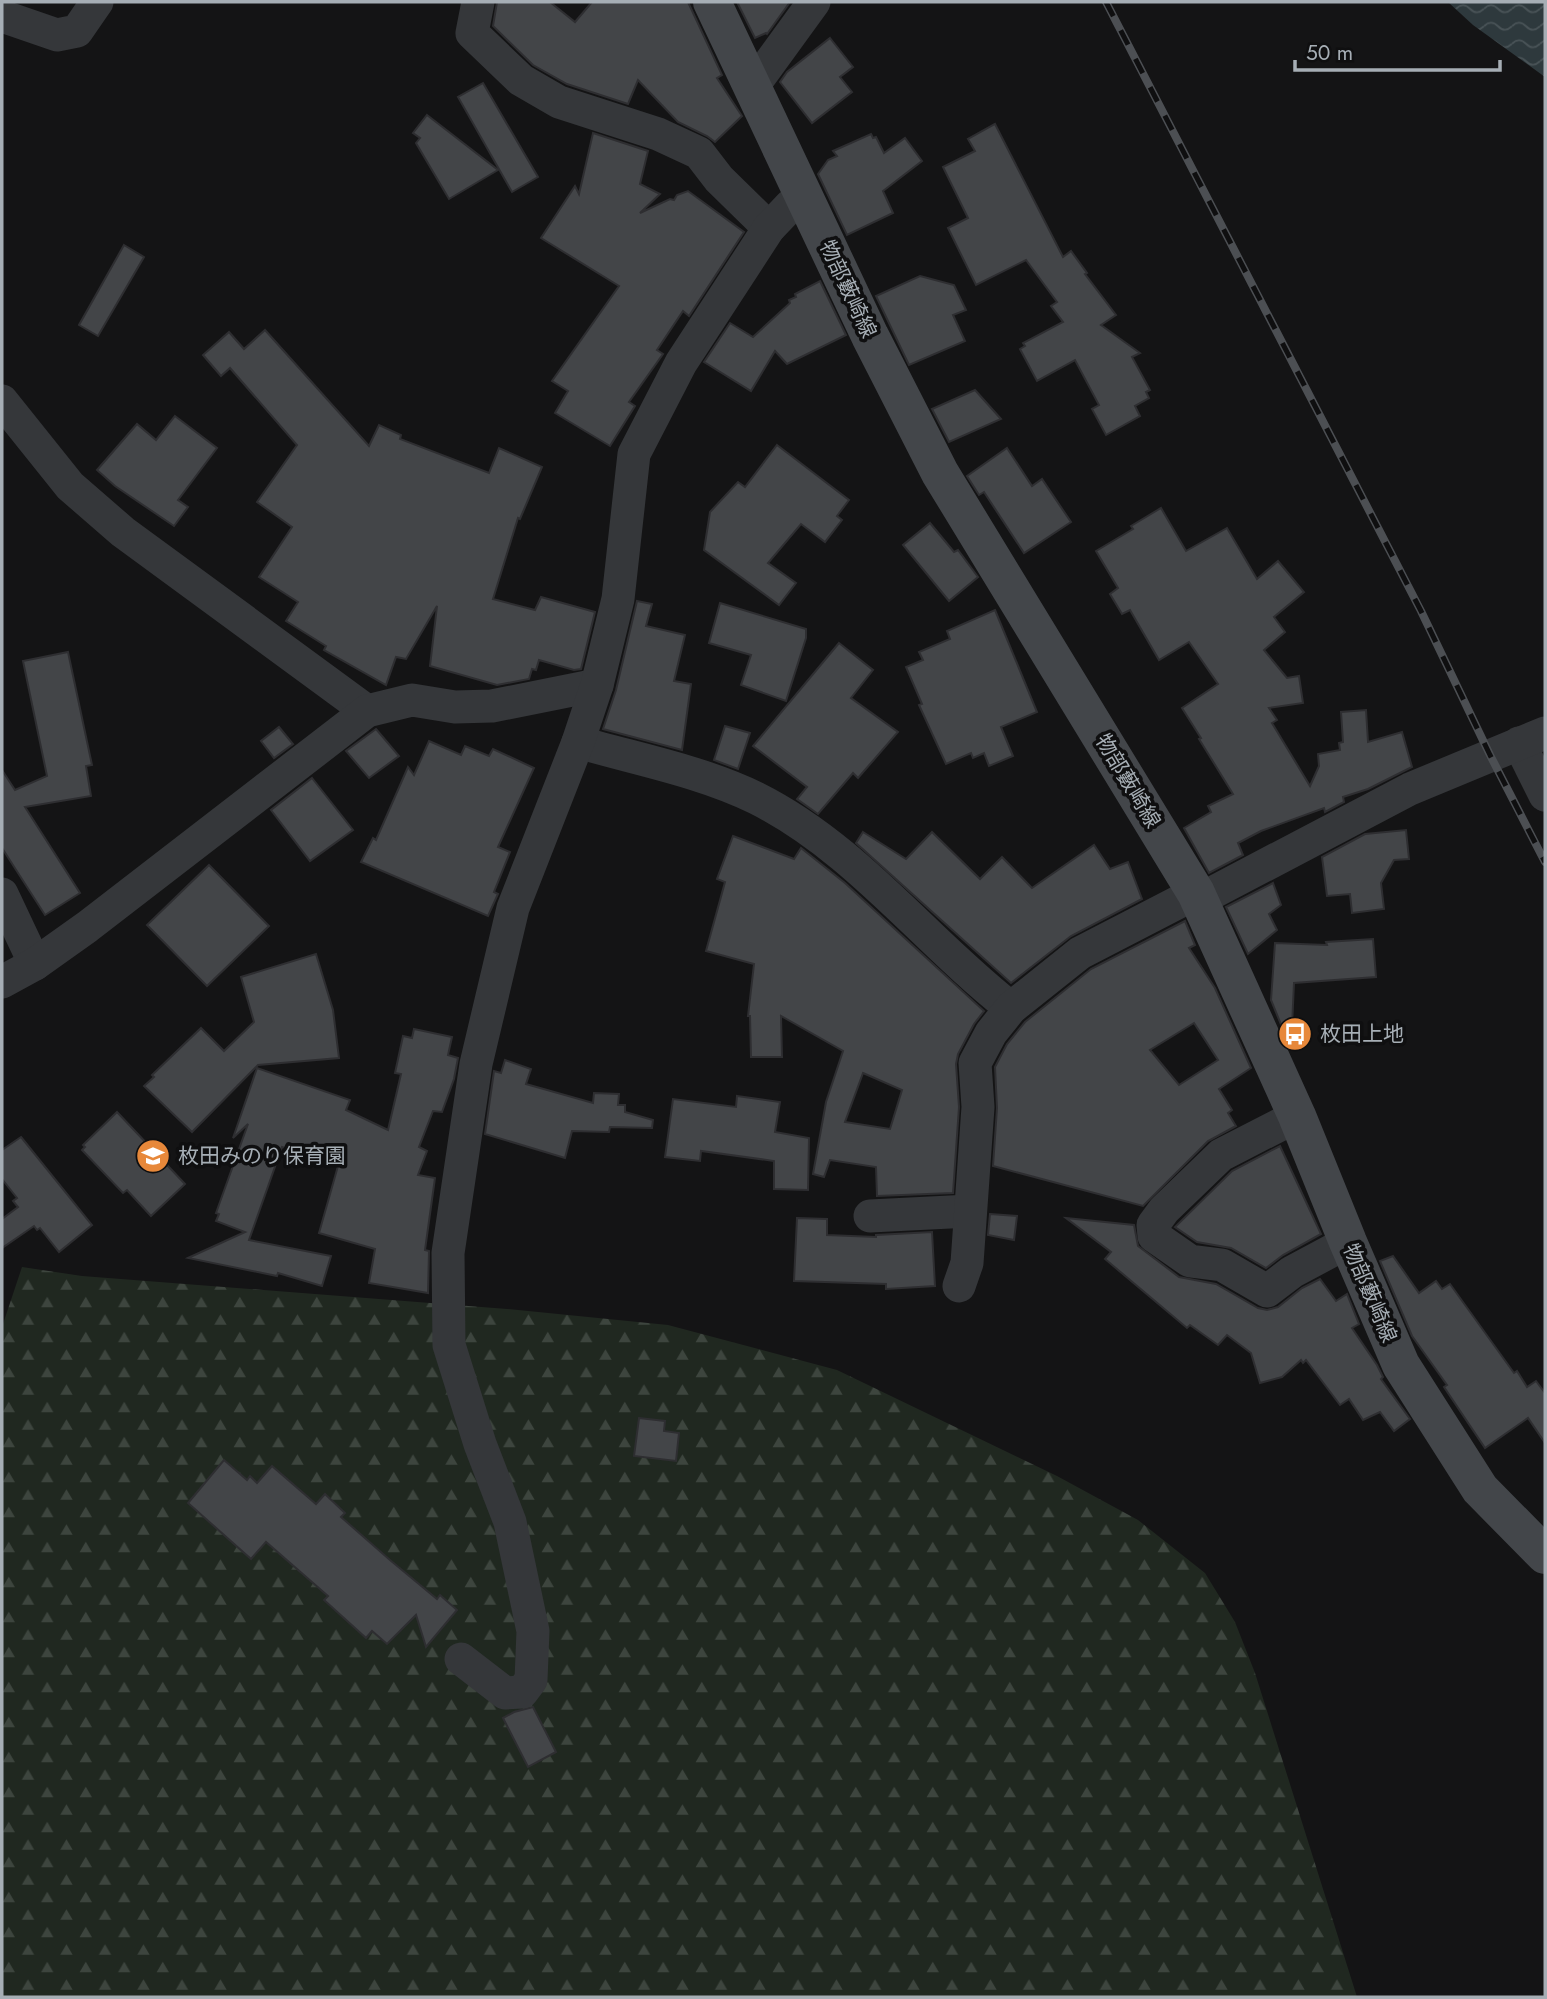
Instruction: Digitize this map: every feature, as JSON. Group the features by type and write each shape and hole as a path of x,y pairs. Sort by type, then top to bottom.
{"main road":[{"name":"物部藪崎線","path":"712,2 870,336 940,472 1196,893 1297,1116 1401,1365 1480,1489 1545,1555"}],"street":[{"path":"2,16 57,34 78,30 97,2"},
{"path":"478,2 472,33 521,80 559,102 658,134 699,153 719,179 769,229"},
{"path":"753,86 814,2"},
{"path":"461,1659 505,1693 522,1692 531,1680 533,1631 510,1522 480,1444 449,1345 447,1253 476,1063 513,908 578,742 597,685 618,600 634,454 681,363 769,229 790,205 806,197"},
{"path":"2,401 70,486 123,532 368,711"},
{"path":"2,982 35,964 129,895 368,711 412,700 455,707 492,706 597,685"},
{"path":"958,1286 967,1263 971,1211 978,1107 975,1062 990,1033 1011,1008 1080,953 1196,893 1212,893 1410,789 1532,738 1545,795"},
{"path":"578,742 696,775 756,798 804,828 864,873 978,982 1011,1008"},
{"path":"2,894 35,964"},
{"path":"1297,1116 1221,1155 1164,1210 1153,1225 1154,1236 1190,1261 1222,1265 1267,1291 1292,1272 1348,1242"},
{"path":"870,1216 971,1211"}],"green space":[{"path":"22,1267 82,1276 507,1309 668,1325 837,1370 1057,1476 1138,1520 1205,1573 1235,1622 1255,1673 1357,1997 2,1997 2,1327"}],"water":[{"path":"1448,2 1545,2 1545,77 1473,25"}],"building":[{"path":"497,2 550,2 575,22 592,2 688,2 722,75 717,78 742,116 715,142 678,122 638,80 628,104 567,84 533,65 493,26"},
{"path":"737,2 790,2 767,34 755,38"},
{"path":"830,38 853,67 840,77 852,92 812,123 780,82 787,72"},
{"path":"483,83 538,177 512,192 458,97"},
{"path":"427,115 498,170 449,199 416,143 420,138 413,133"},
{"path":"995,124 1063,257 1071,251 1116,315 1101,325 1140,353 1132,357 1150,390 1146,392 1149,398 1135,406 1140,416 1106,435 1092,409 1099,405 1075,360 1037,381 1020,349 1025,346 1023,343 1063,322 1051,306 1057,302 1026,260 976,285 948,228 968,218 943,167 975,151 968,139"},
{"path":"593,133 648,151 640,184 660,194 640,213 670,199 674,200 677,195 688,191 744,232 689,316 683,311 657,350 663,354 629,402 635,406 610,446 555,413 568,391 552,381 619,286 541,238 575,186 579,194"},
{"path":"871,134 873,138 876,137 884,153 905,138 922,161 883,191 893,213 847,235 818,174 828,160 837,156 833,151"},
{"path":"124,245 144,257 98,336 79,325"},
{"path":"920,276 954,285 966,310 953,315 965,341 909,365 876,296"},
{"path":"820,281 846,335 787,364 775,351 751,391 704,362 730,323 753,337 790,303 789,300 796,297 795,294"},
{"path":"265,330 369,446 379,425 401,435 400,439 489,473 499,448 542,467 520,519 518,518 493,599 535,610 541,597 595,612 581,669 574,670 539,660 529,679 497,685 430,666 437,606 406,659 396,657 386,685 324,650 326,646 286,621 298,602 259,577 292,527 257,502 297,445 230,368 221,376 203,355 229,332 244,349"},
{"path":"975,390 1001,419 949,442 932,409"},
{"path":"175,416 217,448 178,500 188,507 174,526 115,486 97,470 137,424 156,440"},
{"path":"777,445 849,500 837,516 842,520 825,542 801,524 768,563 796,583 779,605 704,550 710,512 738,482 745,487"},
{"path":"1007,448 1032,486 1042,479 1071,522 1024,553 984,492 979,495 967,476"},
{"path":"1161,508 1186,551 1227,528 1257,579 1278,561 1304,592 1274,617 1285,632 1264,650 1287,678 1299,676 1303,703 1269,708 1277,720 1272,723 1310,786 1319,766 1318,754 1340,750 1339,743 1343,742 1341,712 1366,710 1368,742 1402,732 1412,767 1368,789 1343,797 1344,802 1325,812 1324,808 1261,831 1238,843 1243,855 1209,873 1184,828 1211,812 1208,806 1233,794 1182,708 1218,684 1189,642 1159,660 1130,610 1122,614 1110,594 1118,588 1096,551"},
{"path":"930,523 954,552 958,550 978,577 949,601 903,545"},
{"path":"637,601 652,604 646,626 685,635 674,681 691,684 682,750 603,729 616,690"},
{"path":"720,603 806,629 806,638 786,701 741,685 751,655 709,643"},
{"path":"995,610 1037,712 1001,727 1013,756 989,766 984,753 973,758 971,753 946,764 919,705 922,704 906,667 923,660 919,652 950,639 947,631"},
{"path":"839,643 873,670 851,698 898,732 858,778 853,773 818,814 797,799 807,787 753,746"},
{"path":"68,652 92,765 86,766 91,796 25,807 80,893 45,915 2,848 2,770 15,790 47,776 23,661"},
{"path":"725,726 750,733 738,769 714,760"},
{"path":"279,727 293,744 274,758 261,741"},
{"path":"376,729 399,756 369,778 346,751"},
{"path":"429,741 461,755 465,746 489,756 493,749 534,768 498,847 510,852 494,892 498,894 488,916 361,862 373,838 376,840 408,767 414,775"},
{"path":"312,778 353,830 310,861 271,810"},
{"path":"1406,830 1409,859 1394,860 1381,883 1384,909 1352,913 1350,894 1327,896 1322,857 1365,834"},
{"path":"863,832 906,859 932,832 980,879 1002,857 1032,888 1094,845 1110,869 1128,862 1142,899 1071,936 1011,983 856,843"},
{"path":"733,836 794,859 801,848 845,883 984,1011 958,1054 956,1064 959,1107 953,1193 877,1196 876,1167 830,1160 824,1177 813,1174 826,1102 843,1051 781,1016 782,1057 751,1057 748,1016 754,964 706,951 725,882 717,879","holes":["863,1073 902,1090 890,1129 845,1122"]},
{"path":"209,865 269,926 207,986 147,925"},
{"path":"1273,883 1281,905 1269,914 1277,930 1248,954 1226,907"},
{"path":"1185,921 1195,945 1189,948 1215,988 1251,1068 1219,1089 1232,1110 1228,1113 1236,1126 1208,1141 1143,1206 993,1166 997,1108 995,1067 1007,1044 1025,1022 1091,969","holes":["1194,1023 1218,1060 1179,1085 1150,1050"]},
{"path":"1373,939 1376,977 1294,983 1291,1049 1271,1000 1275,943 1327,945 1326,942"},
{"path":"316,954 333,1010 339,1058 258,1065 192,1132 144,1086 201,1028 224,1051 254,1022 241,977"},
{"path":"414,1029 452,1037 448,1055 458,1058 454,1079 442,1112 433,1111 419,1147 427,1151 418,1175 435,1178 425,1250 429,1251 428,1293 369,1283 375,1249 319,1233 338,1166 282,1147 249,1240 331,1256 322,1286 278,1273 277,1276 188,1258 245,1232 216,1221 219,1214 216,1213 248,1124 233,1138 257,1068 350,1100 346,1110 388,1130 401,1074 395,1073 403,1036 412,1038"},
{"path":"505,1060 531,1069 526,1084 593,1103 594,1093 619,1094 618,1105 625,1105 625,1112 653,1120 652,1128 610,1127 609,1132 572,1131 565,1158 485,1134 494,1071 501,1073"},
{"path":"737,1096 780,1102 775,1132 809,1138 808,1190 774,1189 774,1161 701,1151 700,1161 665,1157 673,1099 736,1107"},
{"path":"117,1112 185,1184 151,1216 127,1190 123,1193 82,1150 85,1147 83,1145"},
{"path":"21,1137 92,1225 59,1252 40,1228 37,1230 34,1226 2,1248 2,1219 18,1207 13,1201 17,1198 2,1179 2,1150"},
{"path":"1280,1146 1321,1234 1283,1255 1266,1268 1231,1248 1197,1242 1175,1227 1232,1171"},
{"path":"990,1214 1017,1216 1014,1240 988,1235"},
{"path":"797,1218 827,1219 827,1235 876,1237 932,1232 935,1286 886,1289 886,1284 794,1281"},
{"path":"1066,1218 1134,1225 1138,1246 1179,1277 1216,1284 1258,1308 1267,1310 1278,1307 1302,1288 1320,1279 1336,1301 1347,1294 1359,1324 1352,1328 1377,1365 1383,1377 1381,1379 1410,1419 1394,1431 1380,1412 1363,1420 1349,1399 1340,1405 1306,1360 1303,1363 1301,1360 1282,1377 1260,1383 1251,1353 1227,1335 1218,1345 1190,1325 1187,1328 1105,1259 1111,1252"},
{"path":"1393,1256 1419,1293 1436,1281 1442,1289 1450,1284 1514,1373 1517,1371 1527,1387 1536,1381 1545,1393 1545,1443 1528,1418 1485,1448 1444,1387 1447,1385 1412,1336 1380,1261"},
{"path":"639,1418 665,1421 664,1431 679,1433 676,1461 634,1456"},
{"path":"224,1460 247,1480 250,1476 257,1483 272,1466 316,1504 325,1494 345,1513 341,1517 437,1599 440,1595 457,1610 426,1647 416,1615 387,1644 372,1631 366,1638 324,1600 328,1596 266,1542 251,1559 188,1503"},
{"path":"533,1707 556,1752 528,1767 503,1718"}],"railway":[{"path":"1106,2 1421,611 1545,862"}],"place":[{"name":"枚田上地","path":"1295,1034"},
{"name":"枚田みのり保育園","path":"153,1156"}]}
